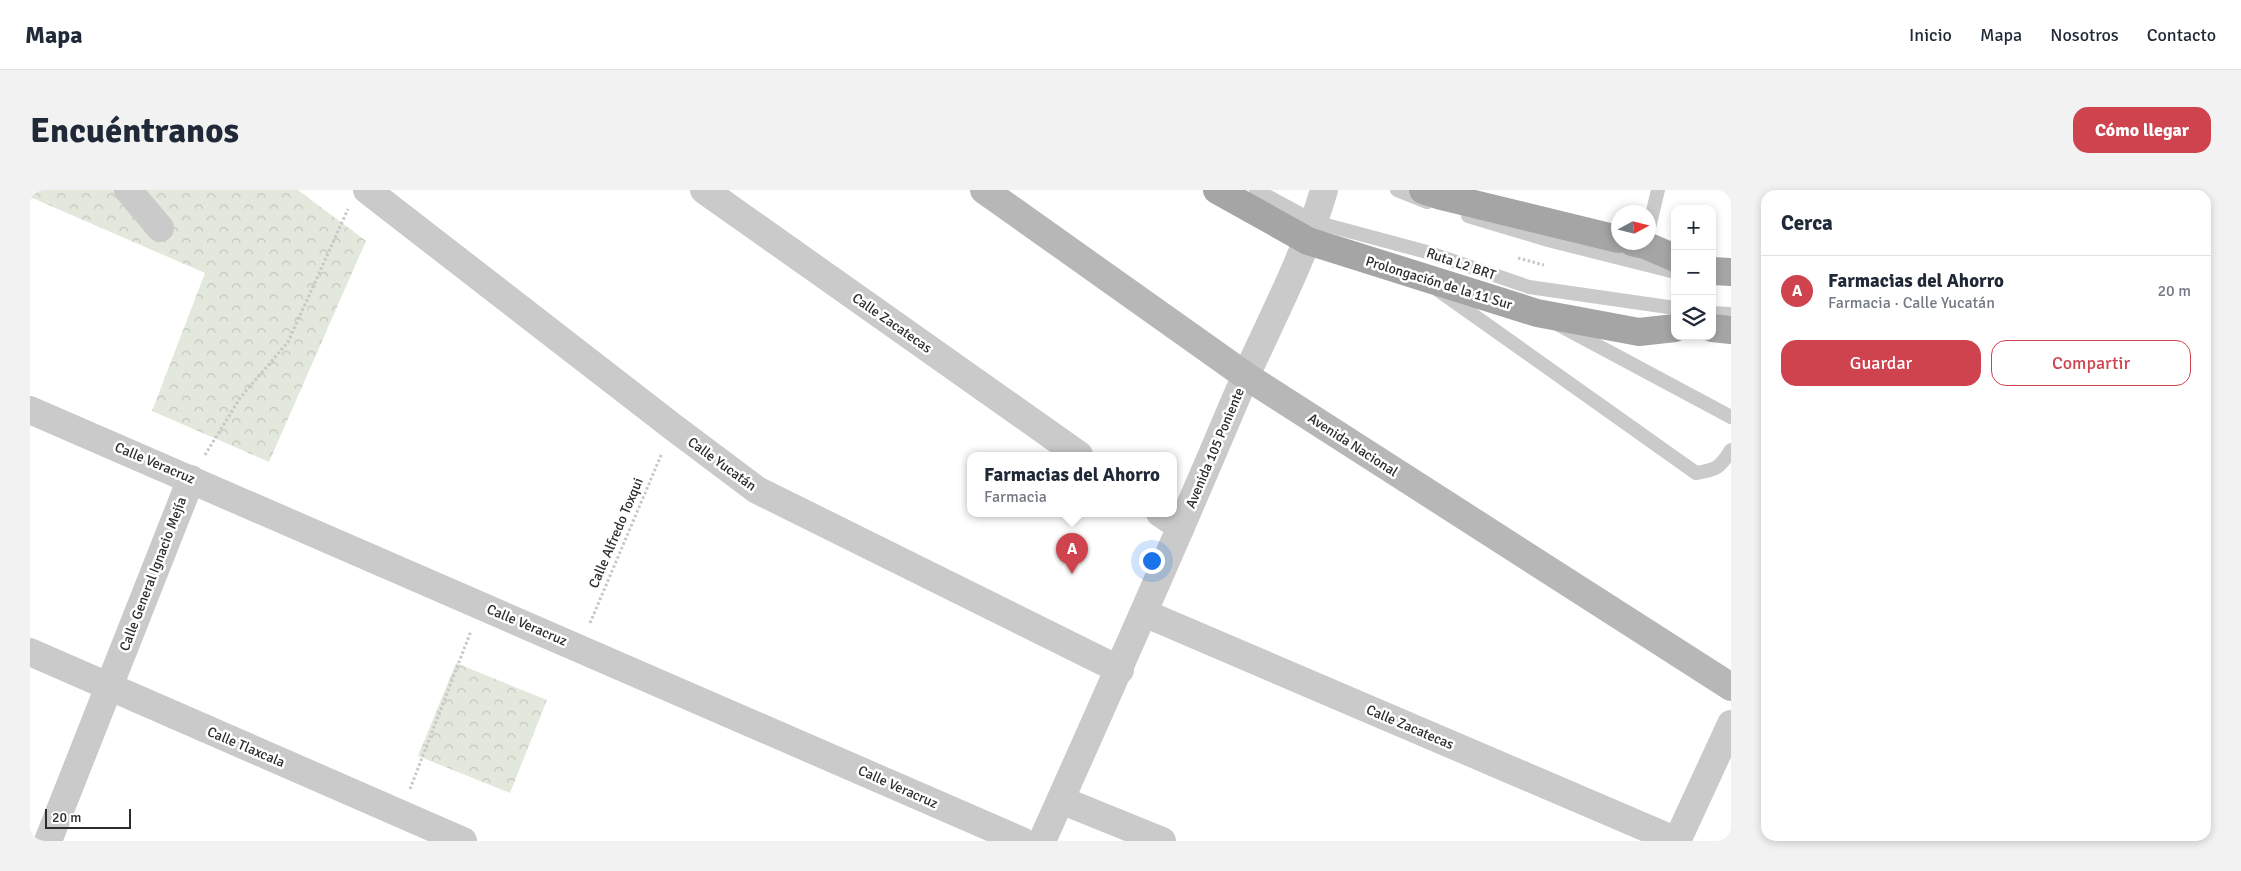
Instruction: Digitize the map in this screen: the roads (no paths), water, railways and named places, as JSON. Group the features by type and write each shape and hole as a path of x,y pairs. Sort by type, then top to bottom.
{"main road":[{"name":"Avenida Nacional","path":"984,190 1246,376 1731,687"},
{"name":"Prolongación de la 11 Sur","path":"1217,190 1419,277 1537,313 1639,332 1671,328"},
{"path":"1423,190 1611,237"},
{"path":"1656,247 1671,256"},
{"path":"1716,272 1731,272"},
{"path":"1716,328 1731,330"}],"street":[{"path":"128,190 160,228"},
{"name":"Calle Zacatecas","path":"704,190 1075,452"},
{"name":"Avenida 105 Poniente","path":"1177,508 1246,376 1311,232 1324,190"},
{"name":"Calle Yucatán","path":"358,199 757,490 1120,670"},
{"name":"Calle Veracruz","path":"30,410 191,478 1022,841"},
{"name":"Calle General Ignacio Mejía","path":"48,841 191,478"},
{"name":"Avenida 105 Poniente","path":"1042,841 1144,613 1171,520"},
{"name":"Calle Zacatecas","path":"1144,613 1677,841"},
{"name":"Calle Tlaxcala","path":"30,652 108,688 463,841"},
{"path":"1677,841 1731,724"},
{"path":"1060,800 1162,841"},
{"path":"30,838 38,841"}],"lane":[{"name":"Ruta L2 BRT","path":"1256,190 1311,232 1427,252 1529,287 1671,307"},
{"path":"1397,190 1444,209 1501,226 1671,271"},
{"path":"1654,205 1658,190"},
{"path":"1419,277 1696,473 1712,471 1722,465 1731,450"},
{"path":"1716,281 1731,283"},
{"path":"1537,313 1731,417"},
{"path":"1716,313 1731,314"}],"place":[{"name":"Farmacias del Ahorro","path":"1072,574"}]}
